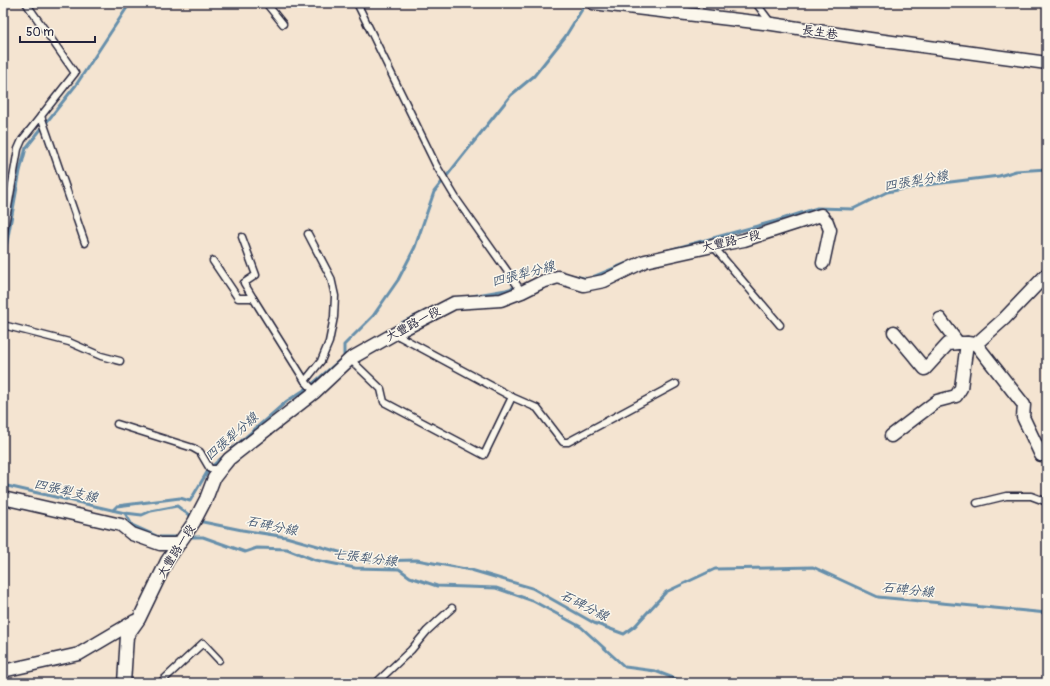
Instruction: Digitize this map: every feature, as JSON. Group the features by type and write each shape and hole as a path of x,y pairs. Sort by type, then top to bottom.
{"street":[{"name":"長生巷","path":"593,3 772,24 870,40 1047,63"},
{"name":"大豐路一段","path":"124,683 127,636 139,619 167,561 194,522 206,499 214,478 229,459 315,392 350,359 394,334 454,304 501,300 542,282 558,277 584,285 604,281 645,260 744,240 821,215 827,222 830,230 823,263"},
{"path":"894,332 924,368 948,344 967,343 1004,319 1047,274"},
{"path":"940,319 967,343 1024,405 1023,417 1041,455"},
{"path":"891,436 937,402 956,396 961,388 967,343"},
{"path":"3,498 121,525 132,534 160,544 178,544"},
{"path":"3,671 79,654 139,619"}],"lane":[{"path":"3,236 18,149 22,140 75,74 26,3"},
{"path":"266,3 283,24"},
{"path":"357,3 429,151 443,176 457,200 522,292"},
{"path":"756,3 772,24"},
{"path":"41,116 85,243"},
{"path":"305,381 321,361 329,342 334,317 335,296 331,278 308,234"},
{"path":"242,236 256,275 244,282 305,381 315,392"},
{"path":"713,246 780,325"},
{"path":"213,261 238,298 253,298"},
{"path":"3,325 69,342 101,356 120,361"},
{"path":"394,334 512,397 537,408 563,442 568,442 676,384"},
{"path":"350,359 381,389 384,402 484,456 512,397"},
{"path":"117,424 193,448 200,452 210,469 221,469"},
{"path":"977,502 1006,496 1031,496 1047,502"},
{"path":"376,683 452,608"},
{"path":"160,683 203,642 219,660"}],"waterway":[{"path":"3,264 20,171 26,148 76,85 130,3"},
{"path":"344,357 344,345 373,316 398,280 415,247 434,192 511,95 534,76 565,37 586,3"},
{"name":"四張犁分線","path":"665,251 776,221 817,208 853,209 887,192 926,185 999,176 1016,171 1047,169"},
{"name":"四張犁分線","path":"566,274 588,279 627,263"},
{"name":"四張犁分線","path":"466,297 506,290 519,286"},
{"name":"四張犁分線","path":"381,335 434,307"},
{"name":"四張犁分線","path":"113,510 117,506 180,498 190,501 209,469 287,401 309,387 339,361"},
{"name":"四張犁支線","path":"3,485 125,513 142,515 151,511 177,506 193,518"},
{"name":"七張犁分線","path":"125,513 132,525 159,537 180,537"},
{"name":"石碑分線","path":"198,521 286,537 371,561 417,560 471,570 532,588 594,623 624,634 635,626 666,592 715,569 813,567 878,597 1047,613"},
{"name":"七張犁分線","path":"188,537 203,537 245,552 257,548 287,549 315,560 355,568 399,569 410,577 437,586 496,588 533,601 581,627 625,667 655,671 684,683"}]}
